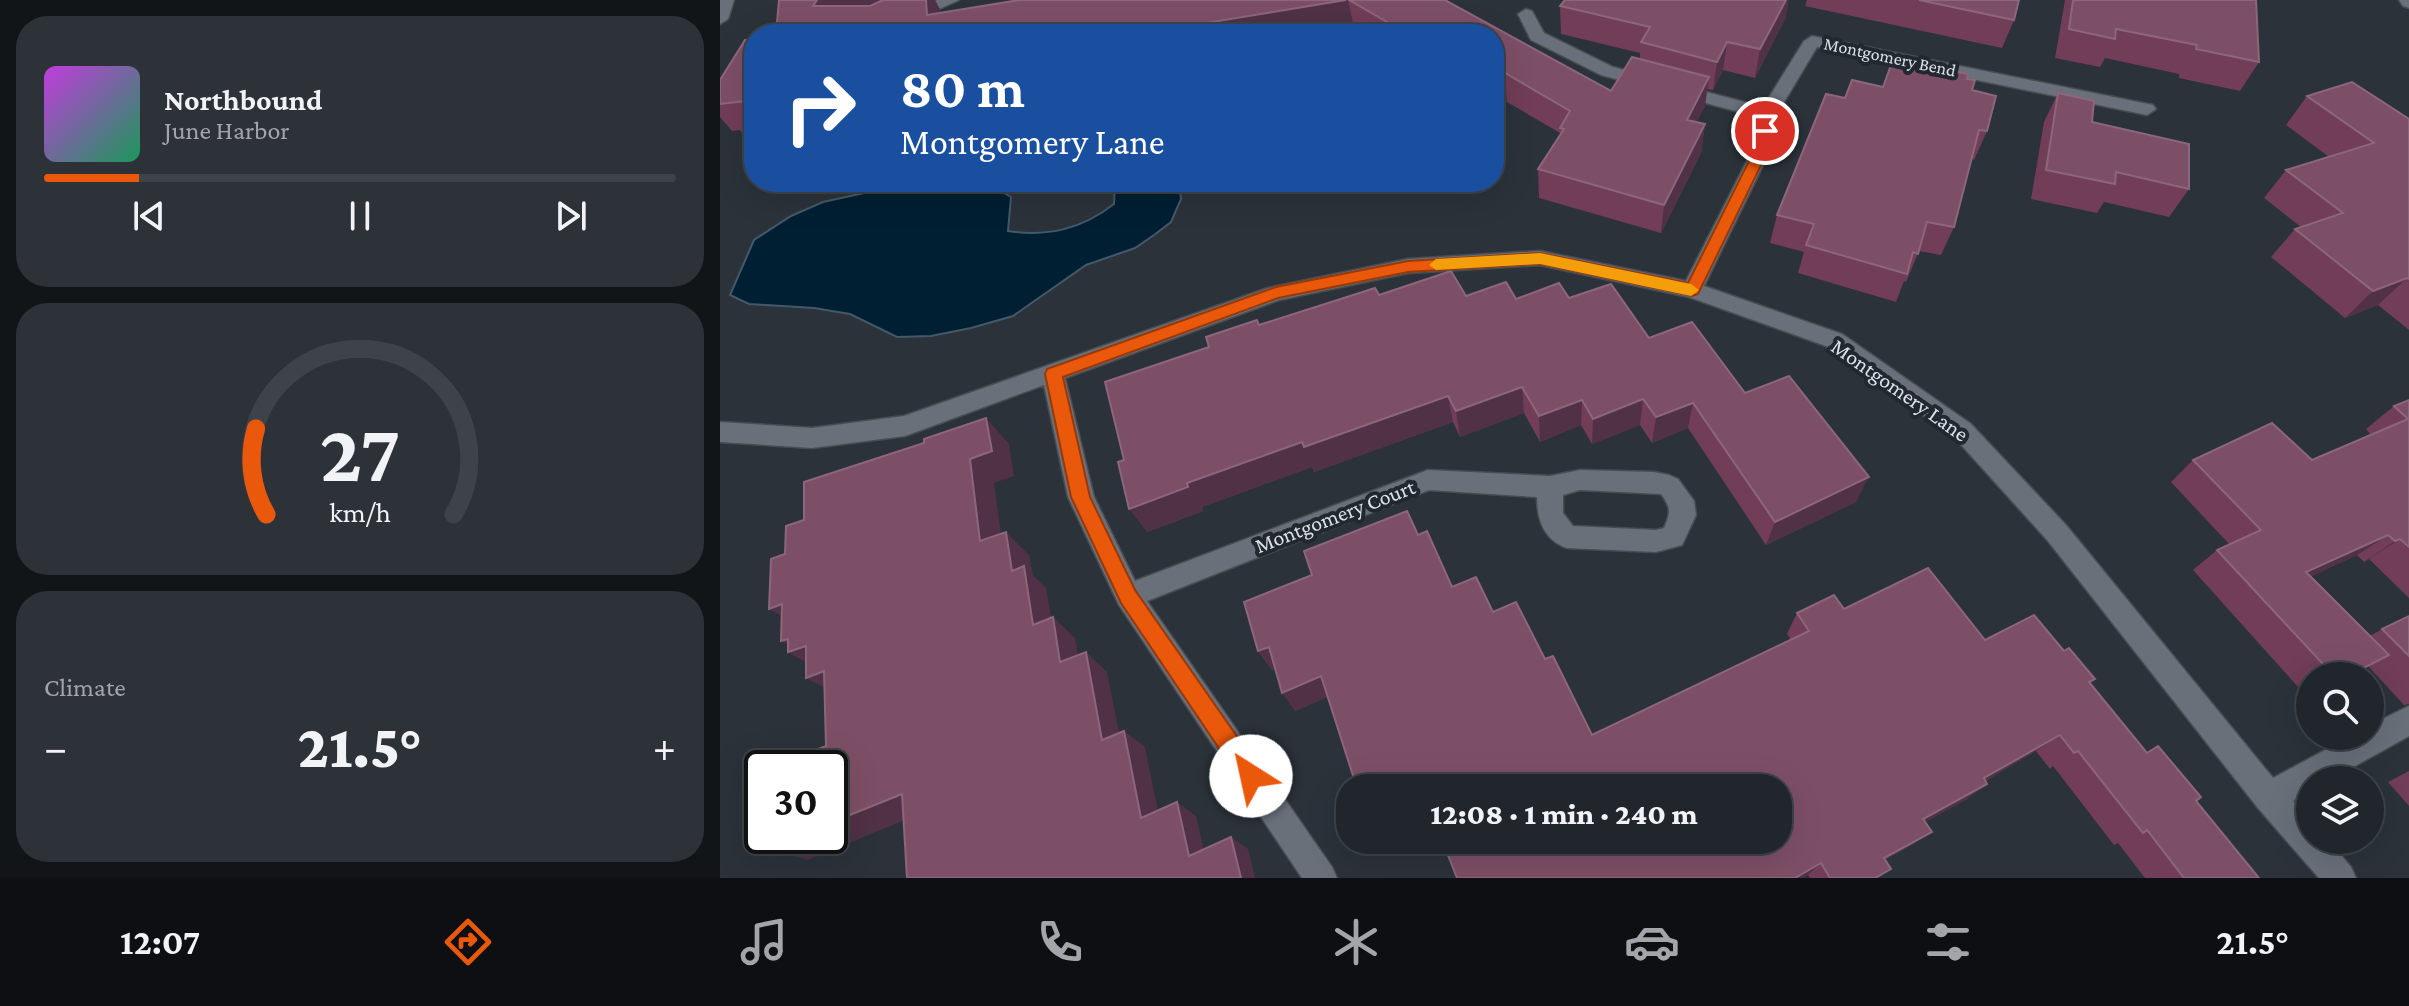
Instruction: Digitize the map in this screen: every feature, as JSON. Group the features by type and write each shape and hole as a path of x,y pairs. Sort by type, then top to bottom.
{"street":[{"path":"720,19 726,0"},
{"path":"896,22 951,0"},
{"path":"1526,14 1537,36 1607,71 1768,114"},
{"name":"Montgomery Bend","path":"1692,290 1762,149 1768,114 1812,41 2147,109"},
{"name":"Montgomery Lane","path":"720,432 812,438 905,426 1276,293 1408,266 1540,258 1692,290 1834,340 1963,431 2057,533 2269,797 2340,878"},
{"path":"1053,374 1081,497 1128,596 1321,878"},
{"name":"Montgomery Court","path":"1128,596 1428,480 1550,487 1580,480 1654,482 1669,486 1676,493 1683,515 1673,537 1656,541 1567,537 1555,526 1550,513 1550,487"},
{"path":"2269,797 2409,720"}],"water":[{"path":"869,192 1002,192 1011,197 1008,231 1023,233 1051,232 1077,225 1114,204 1115,192 1180,192 1181,199 1171,222 1135,248 1086,265 1013,316 971,328 931,336 897,337 850,314 814,308 749,304 730,295 754,240 791,216 823,202"}],"building":[{"path":"779,0 817,0 813,6 870,6 883,0 926,0 927,15 1019,0 1346,0 1202,24 777,24"},
{"path":"1349,0 1445,0 1489,24 1391,24"},
{"path":"1565,0 1786,0 1760,49 1727,42 1717,62 1641,42 1650,27 1560,6"},
{"path":"1919,0 2019,0 2014,20"},
{"path":"2073,0 2256,0 2259,62 2196,49 2197,45 2116,29 2115,39 2069,29"},
{"path":"1504,32 1611,91 1632,57 1709,77 1687,120 1705,124 1664,205 1538,169 1564,129 1560,128 1570,111 1505,73"},
{"path":"744,42 744,101 720,104 720,80"},
{"path":"1894,57 1968,74 1967,79 1975,80 1972,90 1996,96 1987,131 1979,130 1954,227 1927,222 1918,254 1913,252 1907,274 1806,245 1814,224 1777,215 1826,94 1845,98 1852,80 1883,87"},
{"path":"2352,82 2409,119 2409,279 2373,291 2295,229 2343,213 2286,170 2374,143 2307,96"},
{"path":"2058,93 2094,101 2092,122 2189,144 2189,189 2116,172 2115,184 2046,170"},
{"path":"1451,271 1466,296 1506,282 1516,299 1559,283 1569,298 1611,284 1649,338 1692,322 1745,393 1789,376 1869,477 1775,522 1693,403 1656,417 1643,399 1593,419 1582,400 1539,416 1522,387 1456,411 1448,396 1304,447 1302,442 1187,483 1188,487 1129,509 1118,462 1124,460 1105,382 1209,347 1206,337 1257,320 1259,325 1375,288 1379,295"},
{"path":"2409,400 2409,547 2400,539 2395,541 2388,535 2306,572 2389,655 2375,662 2321,662 2217,550 2261,530 2193,460 2272,423 2312,460 2408,419 2394,406"},
{"path":"986,418 992,451 970,459 980,541 1006,532 1012,571 1024,566 1033,625 1053,617 1060,662 1086,652 1102,740 1124,731 1141,818 1177,802 1189,856 1231,837 1241,878 907,878 902,794 848,816 848,750 816,750 826,746 824,671 806,678 806,646 788,652 788,639 781,641 782,604 769,609 771,559 785,554 786,526 804,520 804,482 924,443 924,439"},
{"path":"1407,511 1418,535 1427,531 1452,587 1476,577 1493,612 1516,602 1545,659 1553,656 1592,735 1809,631 1797,613 1834,595 1844,609 1928,568 1985,640 2034,615 2064,651 2069,648 2095,679 2089,682 2147,753 2158,746 2201,797 2196,801 2259,878 2184,878 2147,830 2143,833 2078,751 2074,753 2060,735 1984,778 1987,784 1923,819 1932,832 1884,858 1891,869 1875,878 1830,878 1821,863 1795,878 1457,878 1448,854 1792,854 1792,774 1352,774 1321,676 1282,693 1269,647 1258,651 1244,602 1312,575 1304,551"},
{"path":"2409,616 2409,656 2382,629"}],"slow traffic":[{"path":"1436,265 1540,258 1691,290"}],"route":[{"path":"1251,776 1128,596 1081,497 1053,374 1276,293 1408,266 1540,258 1692,290 1762,149 1765,131"}]}
